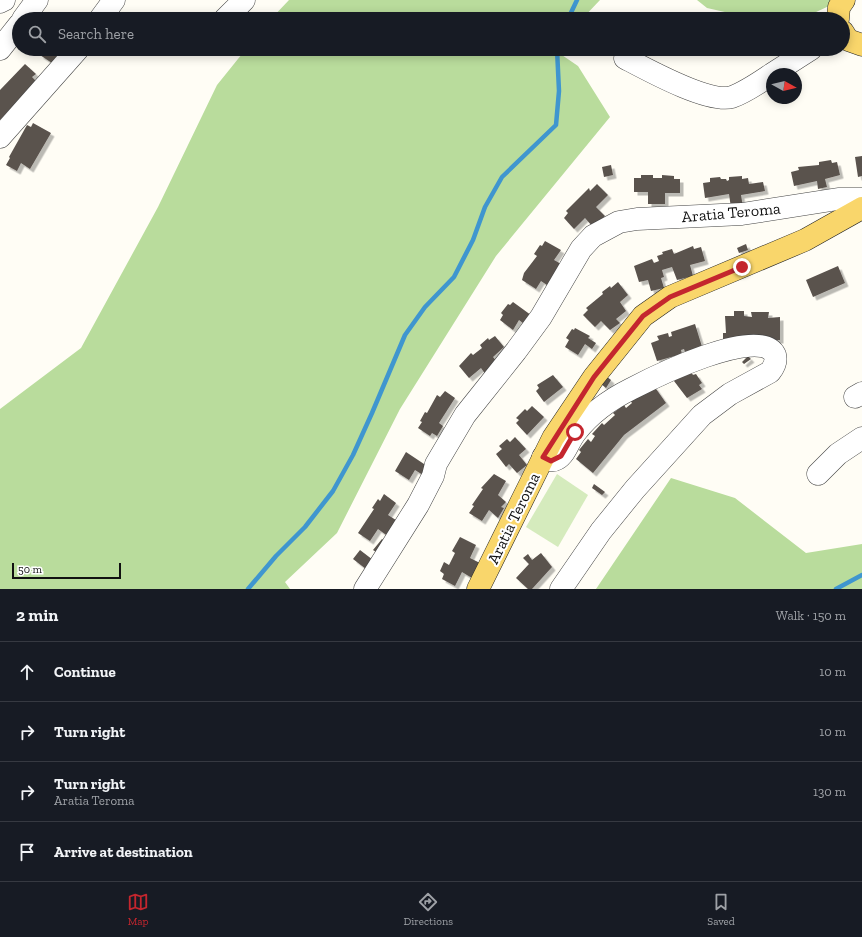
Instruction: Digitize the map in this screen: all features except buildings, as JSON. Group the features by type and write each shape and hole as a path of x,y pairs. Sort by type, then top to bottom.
{"main road":[{"path":"839,12 839,7 844,0"},
{"path":"850,41 862,46"},
{"name":"Aratia Teroma","path":"478,589 543,457 594,377 643,316 670,297 805,240 862,208"}],"street":[{"path":"0,2 4,0"},
{"path":"28,12 37,0"},
{"path":"105,12 114,0"},
{"path":"232,12 244,0"},
{"path":"0,49 12,34"},
{"path":"0,137 72,56"},
{"path":"781,68 800,56"},
{"path":"625,58 678,84 717,97 731,97 766,77"},
{"name":"Aratia Teroma","path":"365,589 418,505 433,476 436,464 465,415 541,317 581,249 593,236 619,222 637,219 742,214 838,199 862,199"},
{"path":"543,457 551,461 556,460 561,456 575,432 587,419 605,405 626,391 683,363 709,354 740,347 767,348 773,352 776,359 775,366 770,372 730,394 702,415 630,495 601,531 561,589"},
{"path":"818,474 838,454 862,438"}],"green space":[{"path":"289,0 600,0 589,12 278,12"},
{"path":"697,0 842,0 816,12 725,12 707,8"},
{"path":"240,56 563,56 578,66 610,117 496,256 400,409 337,533 285,582 290,589 0,589 0,409 81,348 158,207 217,85"},
{"path":"557,474 588,495 558,547 526,527"},
{"path":"671,478 735,498 806,553 862,544 862,589 596,589"}],"waterway":[{"path":"571,12 577,0"},
{"path":"248,589 276,556 305,527 333,491 353,455 405,335 425,307 454,277 473,240 485,207 502,177 556,125 559,91 557,56"},
{"path":"836,589 862,575"}],"route":[{"path":"575,432 561,456 556,460 551,461 543,457 553,438 594,377 643,316 670,297 742,267"}]}
